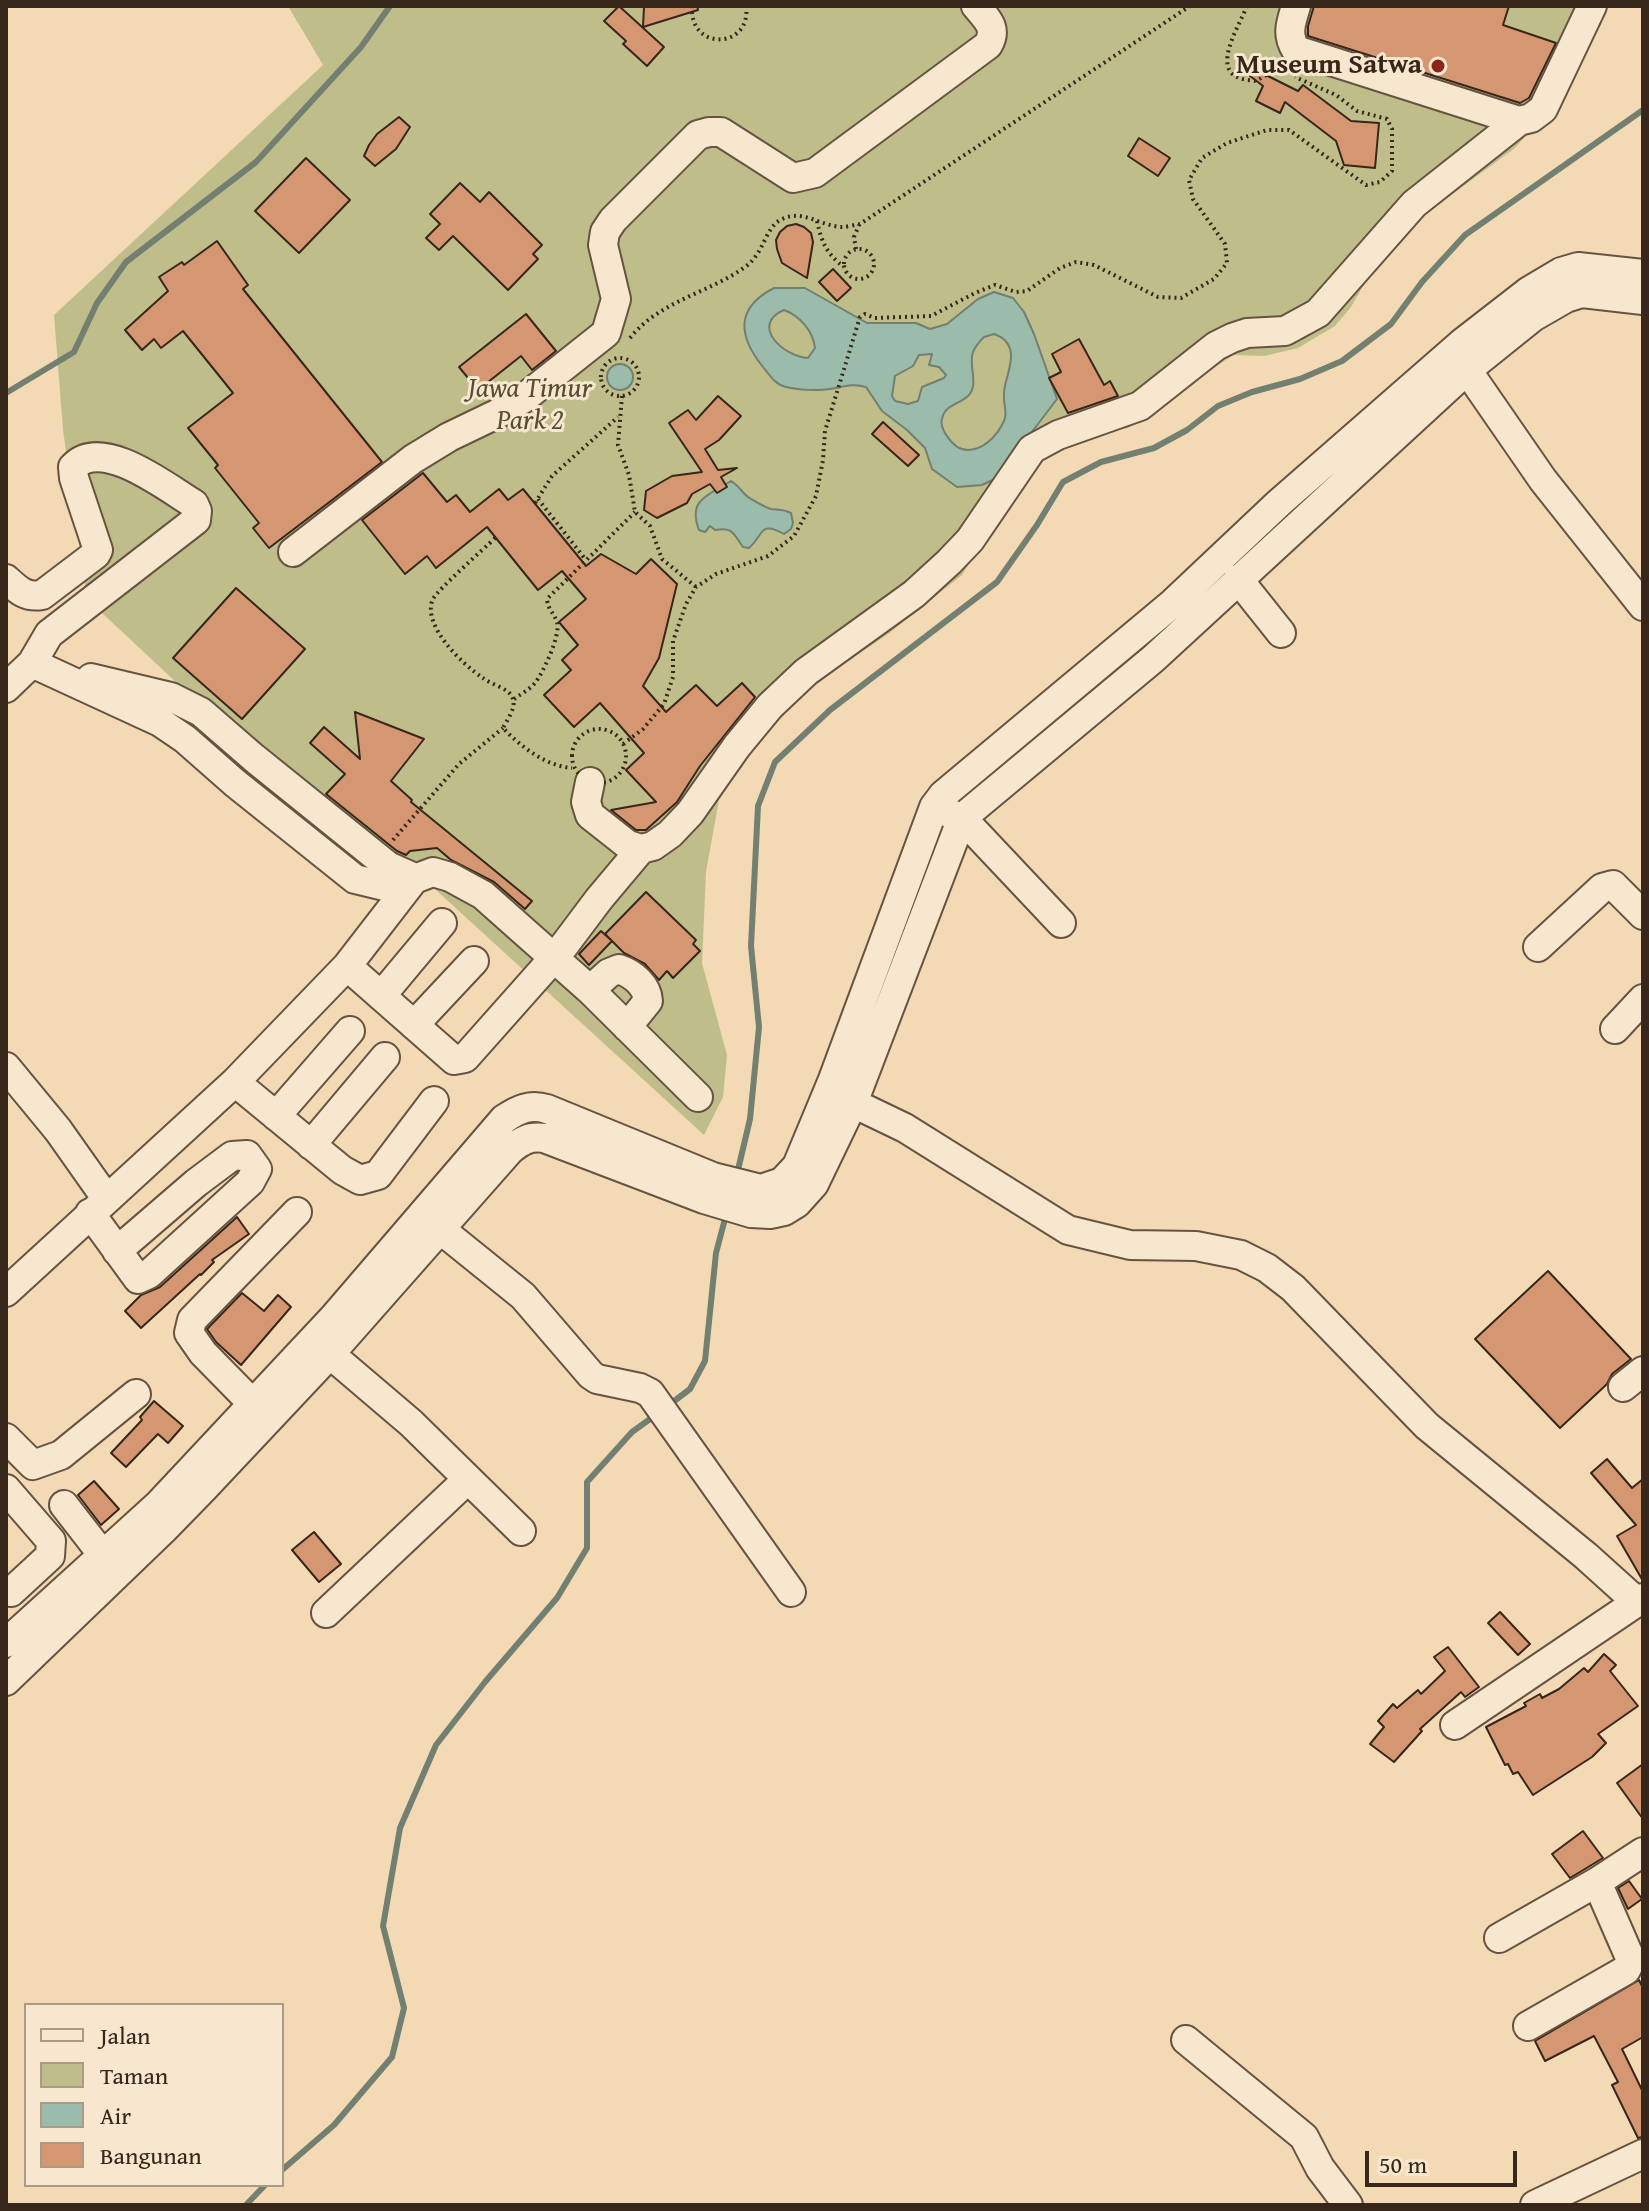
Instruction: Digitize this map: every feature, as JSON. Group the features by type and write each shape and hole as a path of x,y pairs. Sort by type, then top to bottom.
{"street":[{"path":"293,552 413,459 524,398 606,333 616,299 603,245 605,232 613,220 698,135 721,132 793,178 815,173 988,45 993,36 992,26 976,6"},
{"path":"1296,6 1289,30 1290,41 1296,50 1519,121"},
{"path":"582,775 590,815 628,845 641,849 653,846 681,822 770,706 806,672 914,594 949,562 970,540 1032,449 1058,435 1140,406 1216,346 1232,338 1247,333 1285,331 1318,313 1414,204 1519,121 1531,118 1543,109 1592,6"},
{"path":"1327,481 1462,343 1546,280 1578,267 1643,274"},
{"path":"756,1201 782,1182 797,1166 832,1082 934,807 963,776 1173,603 1533,317 1566,298 1582,293 1643,300"},
{"path":"1467,370 1543,480 1643,606"},
{"path":"6,579 20,592 33,597 42,595 96,554 98,550 73,467 88,456 99,455 149,476 194,504 197,511 196,520 49,634 32,663 6,688"},
{"path":"14,1641 54,1635 195,1482 330,1354 520,1142 536,1137 756,1201 770,1214 784,1211 809,1192 853,1103 962,818 1153,659 1238,579 1288,513"},
{"path":"1238,579 1281,633"},
{"path":"32,663 171,697 201,712 388,866 415,878"},
{"path":"32,663 160,722 185,739 355,879 384,886 401,884 433,872 450,877 483,895 590,990 698,1097"},
{"path":"185,739 201,712"},
{"path":"934,807 962,818 1061,923"},
{"path":"347,966 454,1060 465,1058 553,958 641,849"},
{"path":"6,1292 235,1082 347,966 415,878"},
{"path":"1538,947 1602,888 1613,885 1643,915"},
{"path":"381,996 442,923"},
{"path":"414,1025 474,961"},
{"path":"590,990 609,973 619,969 628,972 642,985 648,1001 627,1027"},
{"path":"1615,1029 1643,999"},
{"path":"276,1116 350,1031"},
{"path":"311,1145 385,1057"},
{"path":"6,1067 58,1130 98,1206 117,1251 138,1279 149,1274 250,1182 257,1169 247,1155 232,1156 117,1251"},
{"path":"235,1082 342,1170 360,1180 378,1175 434,1101"},
{"path":"853,1103 905,1128 1068,1230 1130,1245 1196,1246 1241,1255 1267,1268 1293,1288 1427,1426 1640,1600 1455,1725"},
{"path":"6,1681 14,1641 33,1616 159,1504 195,1482 253,1404 334,1317 504,1119 536,1106 547,1109 708,1188"},
{"path":"253,1404 203,1353 189,1333 192,1320 297,1212"},
{"path":"440,1229 523,1296 591,1375 650,1393 791,1592"},
{"path":"330,1354 411,1423 521,1531"},
{"path":"6,1438 33,1465 61,1455 136,1394"},
{"path":"326,1613 468,1479"},
{"path":"6,1489 51,1541 50,1556 8,1590 54,1635"},
{"path":"64,1505 102,1554"},
{"path":"1499,1938 1643,1852"},
{"path":"1528,2026 1626,1970 1631,1960 1597,1882"},
{"path":"1186,2040 1304,2137 1320,2168 1348,2205"},
{"path":"1535,2205 1643,2154"}],"path":[{"path":"692,6 694,25 701,33 720,40 739,32 744,24 746,6"},
{"path":"626,343 641,324 746,267 762,251 768,231 781,219 803,215 840,227 860,224 1190,6"},
{"path":"623,744 643,729 664,704 673,677 673,641 686,604 696,587 716,574 768,556 794,536 816,496 825,431 860,317 865,314 875,318 931,316 995,285 1016,292 1027,291 1060,268 1076,262 1094,265 1158,297 1181,298 1214,279 1227,263 1225,244 1193,199 1189,180 1202,158 1227,143 1267,130 1289,130 1366,185 1380,182 1392,171 1392,129 1387,119 1357,111 1336,95 1286,72 1270,73 1256,81 1237,77 1227,69 1225,58 1247,6"},
{"path":"817,221 823,246 847,274 853,278 868,276 873,269 870,254 856,249 849,253 844,267"},
{"path":"856,249 854,237 860,224"},
{"path":"622,396 606,389 601,378 605,366 622,358 633,363 639,375 636,386 622,396 618,417 618,445 629,475 635,512 650,526 662,559 696,587"},
{"path":"586,560 536,501 552,476 618,417"},
{"path":"514,699 533,686 544,670 558,630 557,620 548,608 547,599 635,512"},
{"path":"386,848 459,764 503,728 513,706 514,699 509,692 483,679 448,647 431,617 433,598 495,538"},
{"path":"503,728 515,740 556,767 582,775 611,781 625,765 623,744 608,731 597,729 587,732 573,748 572,758 582,775"}],"green space":[{"name":"Jawa Timur Park 2","path":"288,6 1605,6 1540,120 1515,148 1409,226 1369,276 1351,307 1335,326 1298,348 1264,356 1233,355 1128,428 1053,441 1008,500 962,575 888,634 783,705 723,777 706,872 702,963 727,1055 723,1097 704,1135 437,891 372,842 360,854 87,599 63,430 54,315 323,65"}],"water":[{"path":"774,288 805,288 867,323 916,323 930,329 947,324 978,299 994,292 1013,298 1024,312 1034,334 1057,399 997,478 982,485 957,487 932,469 925,448 882,411 866,387 852,385 825,390 802,389 782,386 773,379 755,356 745,334 747,314 761,296","holes":["784,310 809,330 815,348 808,358 789,352 770,332 774,316","994,334 1009,345 1011,361 1004,392 1005,417 992,439 977,448 961,449 947,436 942,421 946,410 966,398 972,390 972,357 984,337","932,354 929,365 939,367 946,375 922,387 918,401 908,404 895,401 892,396 895,376 913,366 919,355"]},
{"path":"620,364 629,368 633,377 629,386 620,390 611,386 607,377 611,368"},
{"path":"731,481 763,506 791,513 791,529 784,534 766,529 749,548 743,547 729,530 715,530 710,526 705,532 699,530 696,520 698,505 708,494"}],"building":[{"path":"619,6 664,47 647,66 604,21"},
{"path":"644,6 697,6 698,10 643,27"},
{"name":"Museum Satwa","path":"1314,6 1509,6 1503,25 1556,43 1529,98 1520,103 1308,36"},
{"path":"1254,69 1298,91 1303,85 1351,121 1379,123 1375,168 1344,165 1336,141 1285,102 1280,113 1256,101 1263,86 1250,76"},
{"path":"399,117 410,127 396,149 375,166 364,156 369,145 377,134"},
{"path":"1139,138 1170,158 1158,176 1128,156"},
{"path":"306,158 350,200 299,253 255,211"},
{"path":"460,183 480,202 489,192 542,245 533,254 538,259 508,290 453,236 439,250 426,238 440,224 430,214"},
{"path":"796,224 811,233 813,242 807,278 782,263 777,249 776,240 780,232"},
{"path":"217,241 248,285 243,289 382,462 269,548 253,528 259,523 188,428 233,393 183,331 161,348 154,339 142,350 125,330 168,291 159,277 182,262 184,265"},
{"path":"833,269 851,288 837,301 819,282"},
{"path":"526,314 556,351 532,370 521,356 478,390 459,367"},
{"path":"1079,339 1104,385 1110,381 1118,396 1068,413 1049,378 1061,372 1052,354"},
{"path":"718,396 741,416 719,440 705,449 718,470 737,468 721,477 727,487 717,493 710,484 692,494 687,503 657,518 644,510 646,491 672,476 702,472 669,423 688,410 696,420"},
{"path":"883,422 919,455 908,466 872,434"},
{"path":"423,473 447,502 456,495 470,512 499,489 508,500 523,489 586,566 601,554 636,574 651,559 677,584 659,658 643,686 666,712 696,685 717,706 742,683 755,697 700,766 677,802 646,830 636,830 611,810 656,802 626,770 644,753 600,703 574,727 544,695 571,670 562,660 578,645 559,622 586,599 562,571 538,590 487,527 436,568 427,556 405,574 362,520"},
{"path":"236,588 305,649 242,719 173,658"},
{"path":"355,712 424,739 391,781 411,802 532,901 525,909 494,882 451,860 437,848 410,851 406,855 397,851 326,794 345,774 310,743 324,727 360,759"},
{"path":"646,892 696,940 693,944 700,951 673,978 667,971 659,980 645,964 624,953 605,934"},
{"path":"601,931 612,941 589,965 579,954"},
{"path":"237,1217 249,1234 212,1260 214,1262 201,1275 141,1328 125,1311 141,1295 160,1287"},
{"path":"1548,1271 1631,1359 1612,1374 1607,1384 1560,1428 1475,1339"},
{"path":"242,1293 264,1311 278,1295 291,1307 241,1365 207,1329"},
{"path":"154,1401 183,1426 168,1443 158,1434 126,1467 111,1453 142,1420 140,1417"},
{"path":"1607,1459 1632,1488 1643,1479 1643,1581 1617,1536 1636,1525 1591,1473"},
{"path":"94,1481 119,1509 101,1525 78,1495"},
{"path":"314,1532 341,1564 319,1582 292,1550"},
{"path":"1500,1612 1530,1644 1518,1655 1488,1623"},
{"path":"1448,1647 1479,1687 1465,1697 1461,1692 1420,1729 1422,1731 1394,1762 1370,1744 1384,1727 1378,1721 1393,1704 1397,1708 1418,1690 1421,1694 1445,1671 1434,1657"},
{"path":"1604,1654 1616,1665 1610,1671 1638,1706 1598,1734 1606,1743 1592,1757 1533,1795 1518,1772 1513,1774 1508,1764 1505,1765 1486,1727 1526,1706 1524,1703 1540,1694 1542,1698 1559,1689 1584,1668 1588,1672"},
{"path":"1643,1764 1643,1819 1617,1783"},
{"path":"1583,1831 1603,1858 1570,1878 1552,1854"},
{"path":"1629,1881 1642,1899 1628,1909 1618,1888"},
{"path":"1639,1980 1643,1988 1643,2037 1622,2049 1643,2092 1643,2137 1638,2138 1612,2085 1618,2082 1594,2036 1545,2061 1535,2041"}],"waterway":[{"path":"6,393 74,352 97,303 126,262 256,162 361,47 390,6"},
{"path":"737,1174 750,1119 759,1027 751,946 758,806 775,762 830,710 997,582 1063,482 1101,462 1154,448 1187,430 1218,406 1252,392 1300,379 1342,361 1391,324 1422,282 1465,235 1643,110"},
{"path":"669,1405 690,1389 705,1361 716,1253 726,1215"},
{"path":"284,2168 334,2125 392,2057 404,2008 383,1926 400,1828 436,1745 557,1598 587,1548 587,1482 632,1432 657,1414"},
{"path":"246,2205 263,2187"}],"place":[{"name":"Museum Satwa","path":"1438,66"}]}
